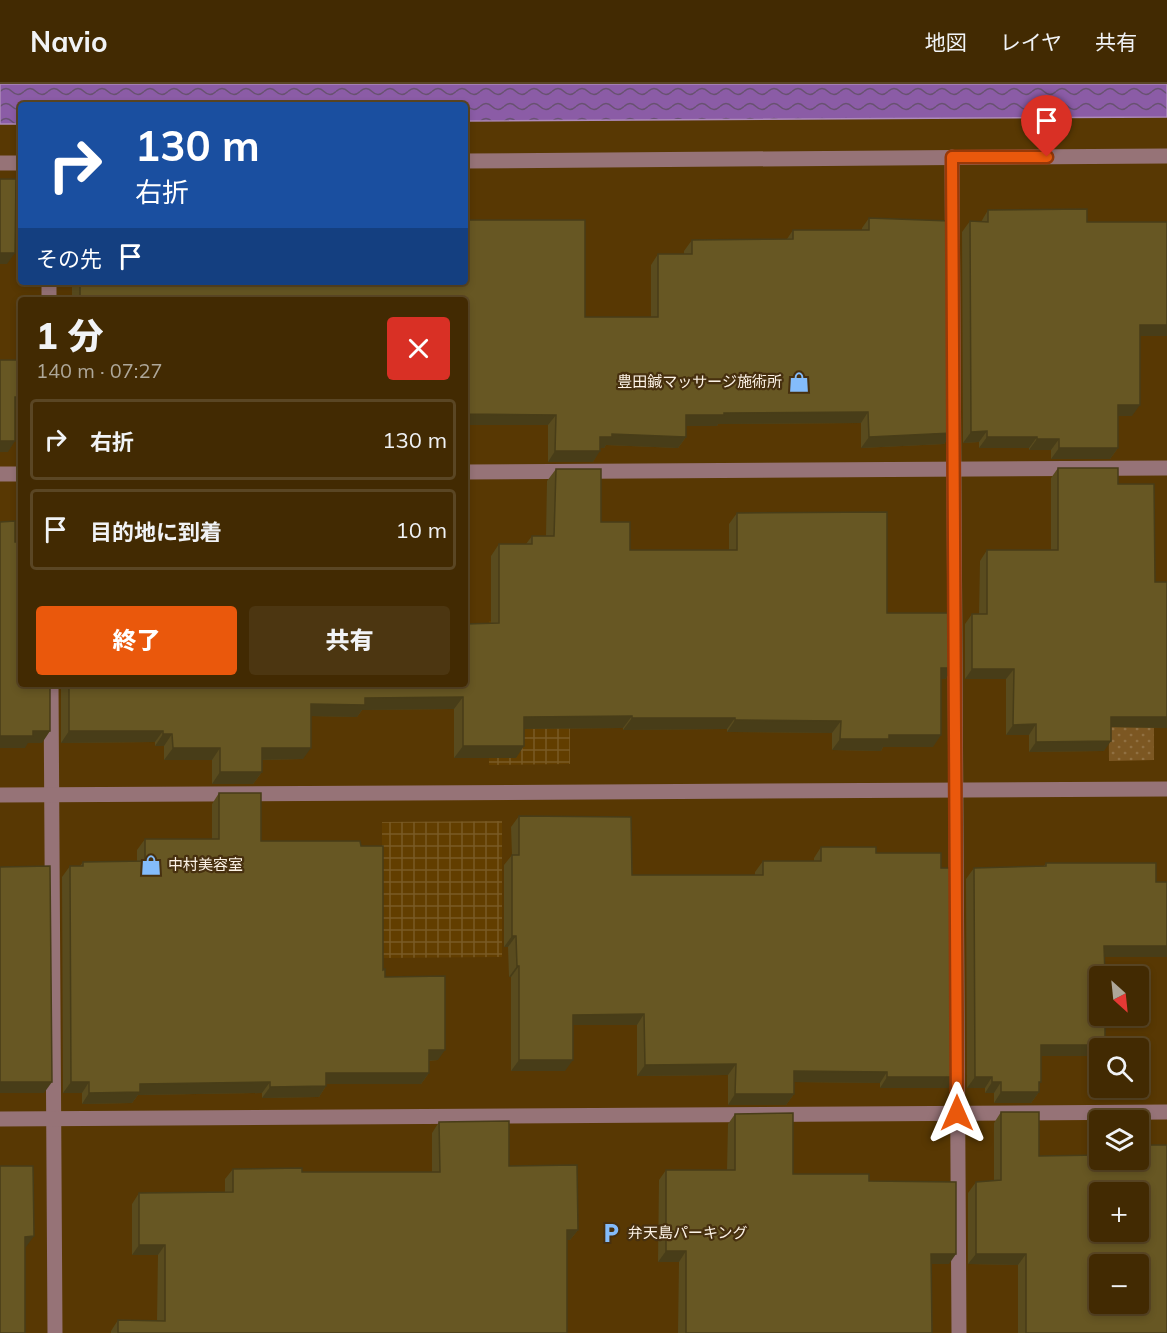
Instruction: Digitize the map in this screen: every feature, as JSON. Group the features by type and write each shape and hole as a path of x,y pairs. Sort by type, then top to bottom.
{"street":[{"path":"468,161 1167,156"},
{"path":"952,157 959,1333"},
{"path":"0,163 18,163"},
{"path":"468,472 1167,468"},
{"path":"0,474 18,474"},
{"path":"51,687 55,1333"},
{"path":"0,795 1167,789"},
{"path":"0,1119 1167,1112"}],"shaded area":[{"path":"489,621 570,621 570,764 489,765"},
{"path":"1154,644 1154,760 1109,761 1108,645"},
{"path":"502,821 502,957 382,958 382,822"}],"water":[{"path":"0,84 1167,84 1167,117 468,121 468,102 18,102 18,124 0,124"}],"building":[{"path":"0,179 16,179 15,253 0,253"},
{"path":"1087,209 1087,222 1167,222 1167,325 1140,325 1140,405 1118,405 1118,448 1059,448 1059,439 987,437 987,431 971,432 970,221 988,222 988,210"},
{"path":"869,218 950,221 952,433 869,437 868,412 724,413 724,415 686,415 686,437 612,434 612,437 600,437 600,451 555,451 556,415 468,414 468,297 80,297 80,285 468,285 468,220 585,220 585,317 658,317 658,254 692,254 692,240 793,239 793,230 869,230"},
{"path":"0,360 18,360 15,441 0,441"},
{"path":"1058,468 1118,468 1118,484 1154,484 1155,582 1167,582 1167,717 1111,717 1111,741 1036,742 1036,724 1013,725 1014,669 972,669 972,614 987,614 987,550 1058,550"},
{"path":"556,469 601,469 601,522 630,522 630,550 737,550 737,513 887,512 887,613 953,613 954,668 941,668 941,735 889,735 889,739 840,739 841,721 632,718 632,716 524,717 524,746 463,746 463,697 365,698 365,705 311,704 311,748 262,748 262,772 220,772 220,748 173,748 172,734 163,734 163,731 69,731 69,687 468,687 468,624 499,623 499,544 532,544 532,536 554,536"},
{"path":"15,521 15,542 18,542 18,687 50,687 50,731 33,731 33,736 0,736 0,522"},
{"path":"219,793 261,793 261,841 360,841 361,846 383,846 383,970 385,969 385,977 445,976 445,1050 429,1050 429,1073 326,1073 326,1086 270,1087 270,1082 140,1084 140,1092 89,1093 89,1082 71,1082 70,866 83,866 83,862 145,861 145,839 219,839"},
{"path":"519,816 631,817 632,875 763,875 763,861 821,861 821,847 876,847 876,853 941,853 941,868 954,868 955,1077 887,1077 887,1072 794,1071 794,1094 735,1094 736,1064 645,1065 644,1014 573,1015 573,1060 519,1060 519,966 517,966 516,936 512,936 512,855 519,855"},
{"path":"1046,863 1156,863 1156,882 1167,882 1167,946 1104,946 1105,966 1089,966 1089,1026 1105,1026 1105,1038 1089,1038 1089,1045 1041,1045 1039,1092 1001,1092 1001,1082 992,1082 992,1077 975,1077 974,868 1046,866"},
{"path":"50,866 52,1082 0,1082 0,867"},
{"path":"1001,1112 1039,1112 1039,1156 1089,1155 1089,1170 1149,1170 1149,1145 1167,1145 1167,1333 1026,1333 1026,1254 976,1254 976,1182 1001,1180"},
{"path":"793,1113 793,1174 869,1174 869,1181 956,1182 956,1254 931,1254 932,1333 686,1333 686,1251 666,1251 666,1170 735,1170 735,1114"},
{"path":"509,1121 509,1166 577,1165 578,1230 567,1230 567,1333 118,1333 118,1320 165,1321 165,1245 139,1245 139,1193 233,1192 233,1169 302,1168 302,1172 440,1172 439,1122"},
{"path":"0,1166 33,1166 34,1236 25,1237 25,1333 0,1333"}],"place":[{"name":"豊田鍼マッサージ施術所","path":"799,382"},
{"name":"中村美容室","path":"151,865"},
{"name":"弁天島パーキング","path":"611,1233"}],"route":[{"path":"957,1113 952,157 1047,157"}]}
